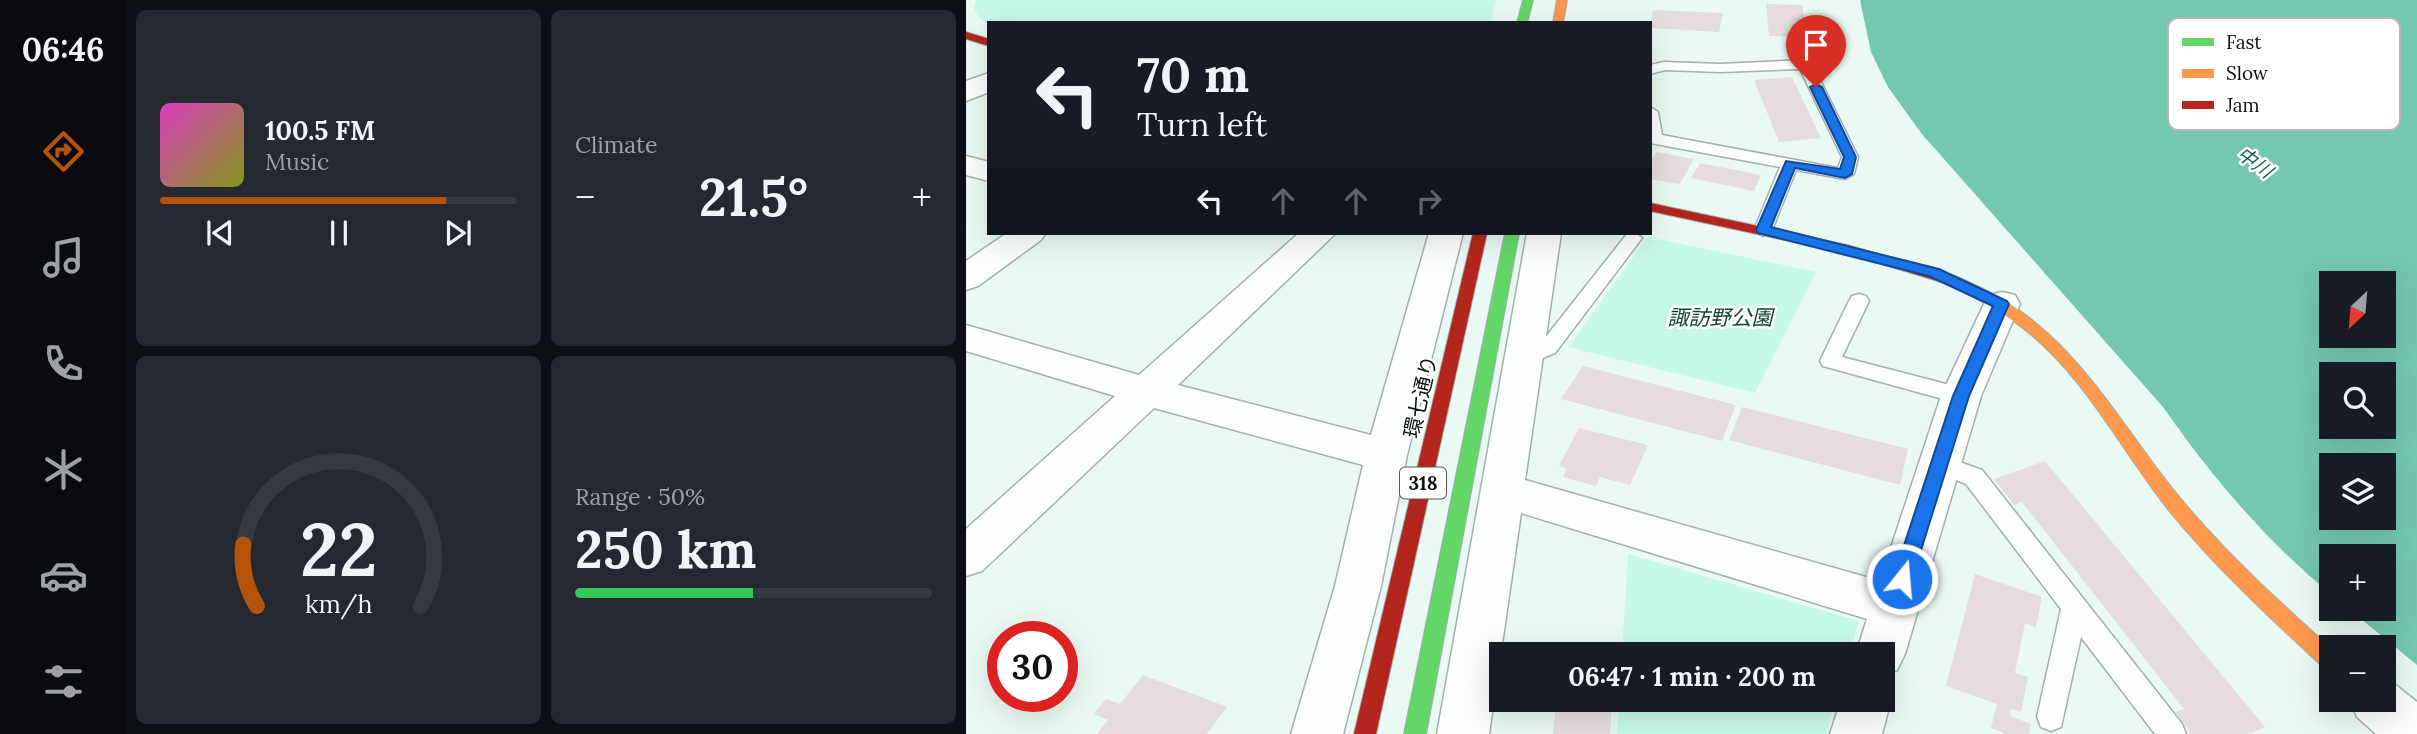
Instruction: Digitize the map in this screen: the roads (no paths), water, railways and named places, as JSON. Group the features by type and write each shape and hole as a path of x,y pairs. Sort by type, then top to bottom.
{"main road":[{"path":"1523,21 1528,0"},
{"path":"1558,21 1562,0"},
{"path":"966,35 987,42"},
{"path":"1652,207 1763,230 1933,273 2002,304 2033,326 2056,347 2093,392 2171,499 2255,593 2319,650"},
{"name":"環七通り","path":"1365,734 1480,235"},
{"name":"318","path":"1415,734 1512,235"}],"street":[{"path":"966,165 987,171"},
{"path":"966,278 1026,235"},
{"path":"966,557 1318,235"},
{"path":"1317,734 1358,586 1386,455 1445,235"},
{"path":"1463,734 1544,235"},
{"path":"1884,642 1961,396 2002,304"},
{"path":"966,338 1148,392 1386,455"},
{"path":"1501,490 1895,606"},
{"path":"1856,734 1862,712"},
{"path":"2389,712 2415,734"}],"lane":[{"path":"1652,69 1664,66 1720,68 1805,64 1850,157 1845,174 1654,139 1652,126"},
{"path":"1763,230 1790,164"},
{"path":"1524,354 1535,354 1548,348 1633,238"},
{"path":"1859,301 1830,361 1961,396"},
{"path":"1940,464 1974,477 2172,734"},
{"path":"2051,717 2074,607"}],"water":[{"name":"中川","path":"1860,0 2417,0 2417,665 2396,648 2396,635 2381,635 2364,621 2396,621 2396,544 2319,544 2319,584 2307,574 2262,530 2220,483 2163,407 1921,133 1888,87 1871,52"}],"park label":[{"name":"諏訪野公園","path":"1720,318"}]}
